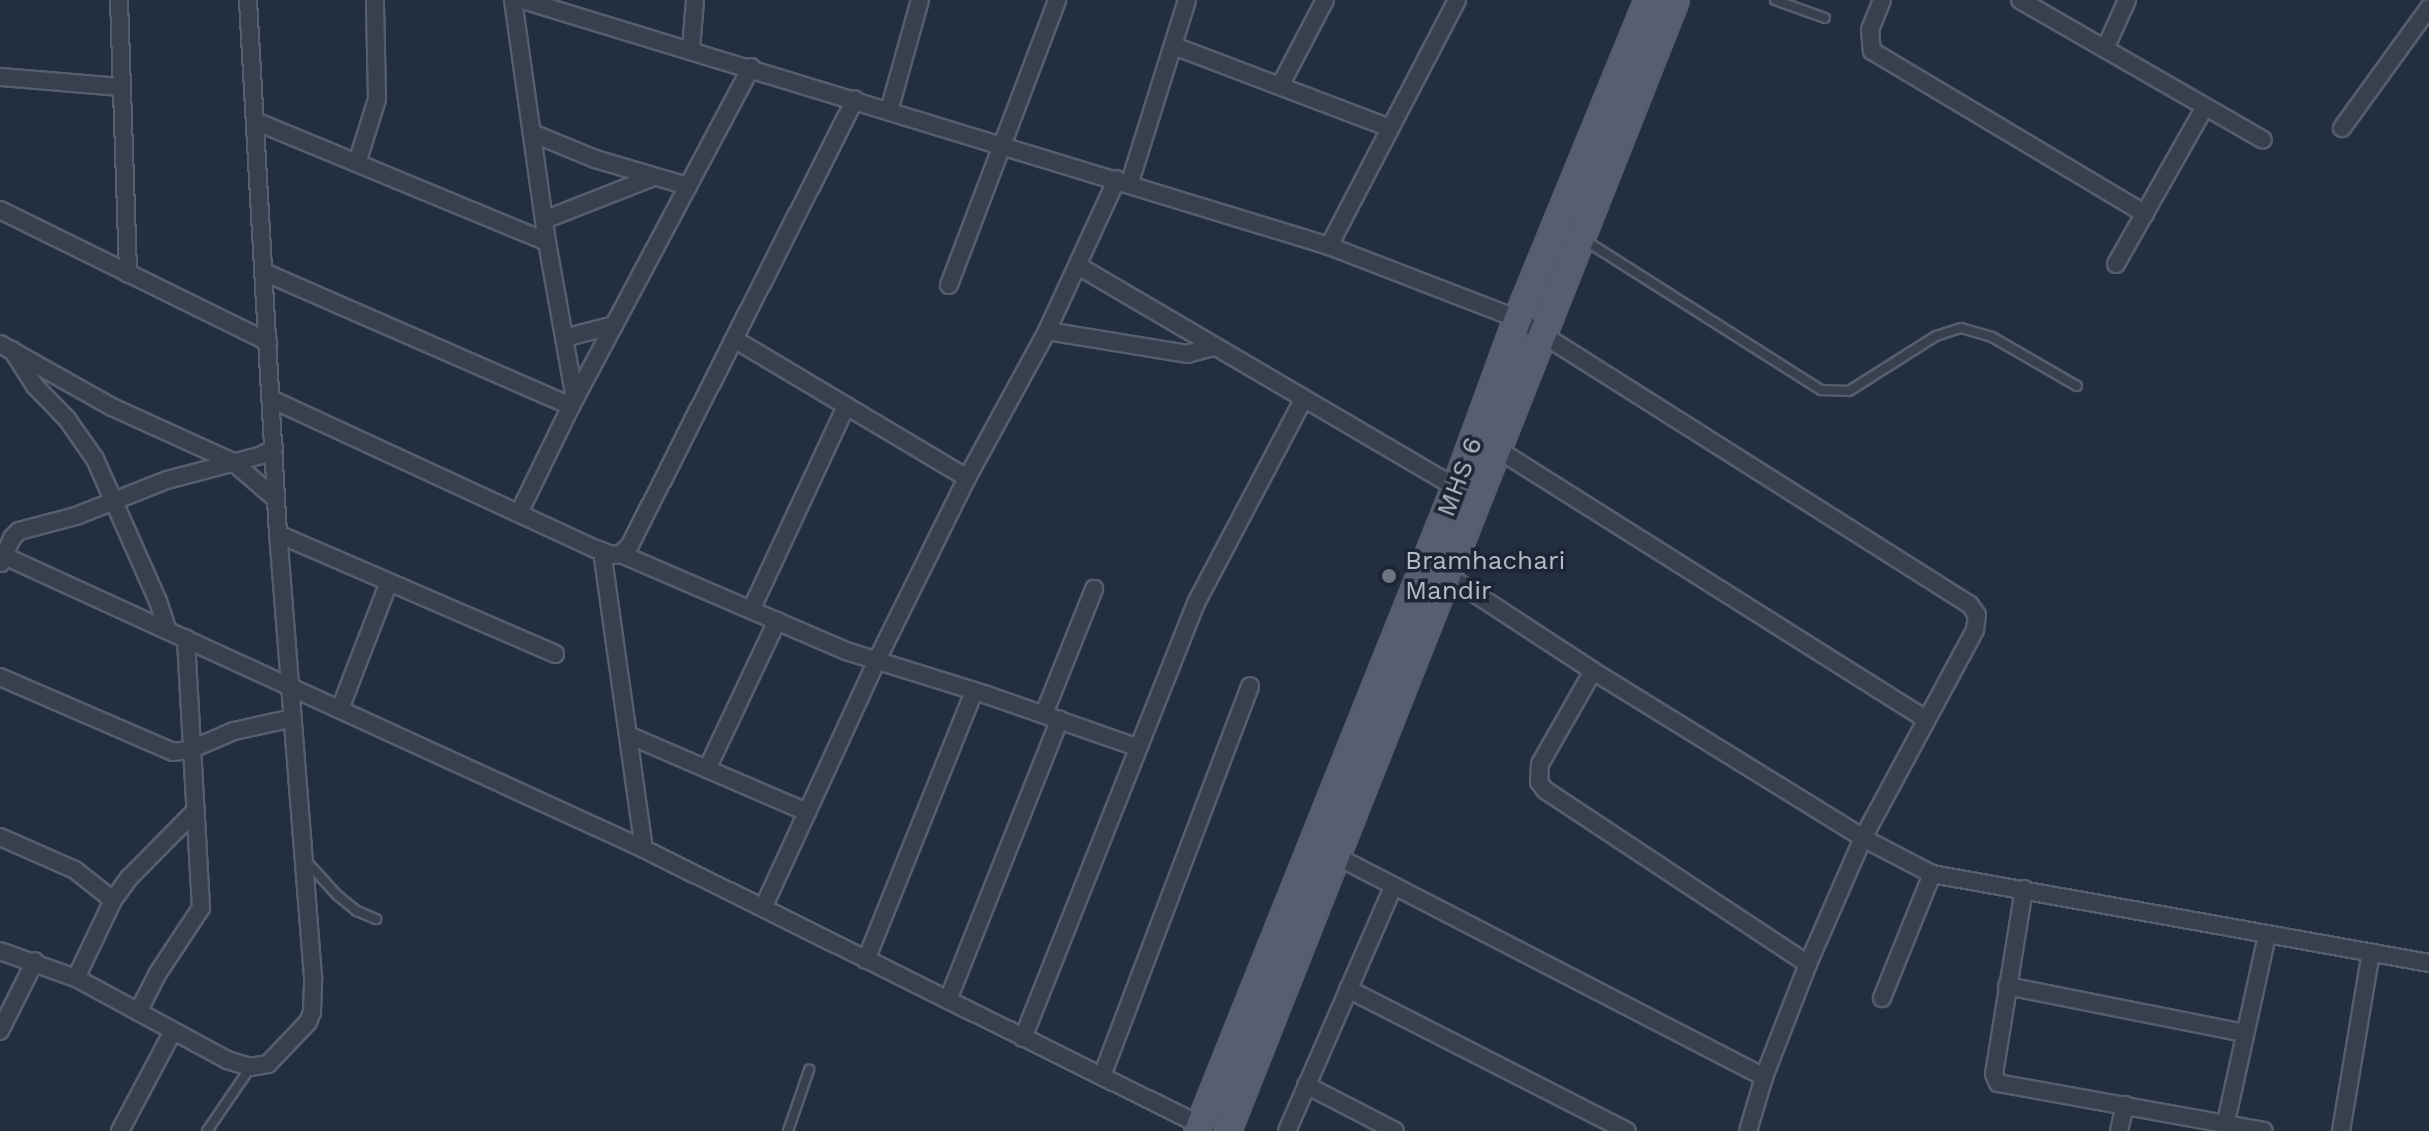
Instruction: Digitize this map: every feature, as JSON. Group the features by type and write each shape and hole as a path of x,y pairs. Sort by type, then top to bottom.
{"main road":[{"name":"MHS 6","path":"1203,1129 1467,494 1518,319 1649,0"},
{"path":"1227,1131 1448,576 1467,494 1497,449 1675,0"}],"street":[{"path":"119,0 128,274"},
{"path":"0,951 76,978 173,1031 250,1067 268,1064 308,1022 312,1012 313,977 278,534 248,0"},
{"path":"357,163 377,99 375,0"},
{"path":"513,0 573,402"},
{"path":"523,0 1124,180 1329,246 1518,319 1976,610 1975,630 1863,838 1808,964 1764,1077 1748,1131"},
{"path":"691,49 695,0"},
{"path":"889,111 920,0"},
{"path":"949,285 1057,0"},
{"path":"763,908 877,660 967,478 1124,180 1174,46 1187,0"},
{"path":"1280,86 1325,0"},
{"path":"1329,246 1457,0"},
{"path":"1882,0 1870,30 1872,51 2145,214"},
{"path":"2020,0 2263,140"},
{"path":"2105,49 2127,0"},
{"path":"2342,128 2429,8"},
{"path":"2410,33 2429,36"},
{"path":"1174,46 1390,128"},
{"path":"519,513 573,402 751,67"},
{"path":"0,77 122,87"},
{"path":"621,554 630,545 855,100"},
{"path":"2116,264 2205,107"},
{"path":"255,121 547,242"},
{"path":"532,133 651,178 688,186"},
{"path":"544,220 651,178"},
{"path":"0,210 268,342"},
{"path":"1080,267 1467,494"},
{"path":"264,272 573,402"},
{"path":"564,338 614,325"},
{"path":"1047,331 1187,354 1213,347"},
{"path":"734,339 967,478"},
{"path":"6,347 112,407 233,462 276,499"},
{"path":"6,347 35,386 67,419 95,459 167,629"},
{"path":"271,399 611,555 621,554 846,651 1052,716 1136,747"},
{"path":"1023,1038 1136,747 1196,603 1303,400"},
{"path":"751,610 846,406"},
{"path":"274,448 167,480 76,516 19,531 1,558 167,629 644,849 1203,1129"},
{"path":"1497,449 1927,720"},
{"path":"278,534 555,654"},
{"path":"602,551 644,849"},
{"path":"1448,576 1593,671 1863,838 1932,874 2429,963"},
{"path":"340,709 389,582"},
{"path":"948,1000 1052,716 1094,589"},
{"path":"707,769 777,621"},
{"path":"138,1012 158,973 201,908 186,638"},
{"path":"1593,671 1540,764 1539,782 1545,790 1808,964"},
{"path":"0,677 173,752 190,750 234,731 293,718"},
{"path":"1102,1076 1250,686"},
{"path":"866,960 974,691"},
{"path":"628,735 807,812"},
{"path":"76,978 113,900 130,877 195,811"},
{"path":"0,837 75,870 113,900"},
{"path":"1336,856 1764,1077"},
{"path":"1882,998 1932,874"},
{"path":"1287,1131 1393,887"},
{"path":"2024,889 1994,1074 1998,1083 2125,1105 2224,1127 2264,1131"},
{"path":"2224,1127 2267,935"},
{"path":"2341,1131 2371,952"},
{"path":"0,1031 35,961"},
{"path":"2007,986 2244,1033"},
{"path":"1348,989 1627,1131"},
{"path":"120,1131 173,1031"},
{"path":"1306,1085 1395,1131"},
{"path":"2119,1131 2125,1105"}],"lane":[{"path":"1775,0 1825,18"},
{"path":"1581,238 1821,390 1849,391 1936,336 1961,328 1992,337 2077,386"},
{"path":"303,856 337,895 357,911 376,919"},
{"path":"207,1131 250,1067"},
{"path":"788,1131 809,1070"}],"place":[{"name":"Bramhachari Mandir","path":"1389,576"}]}
